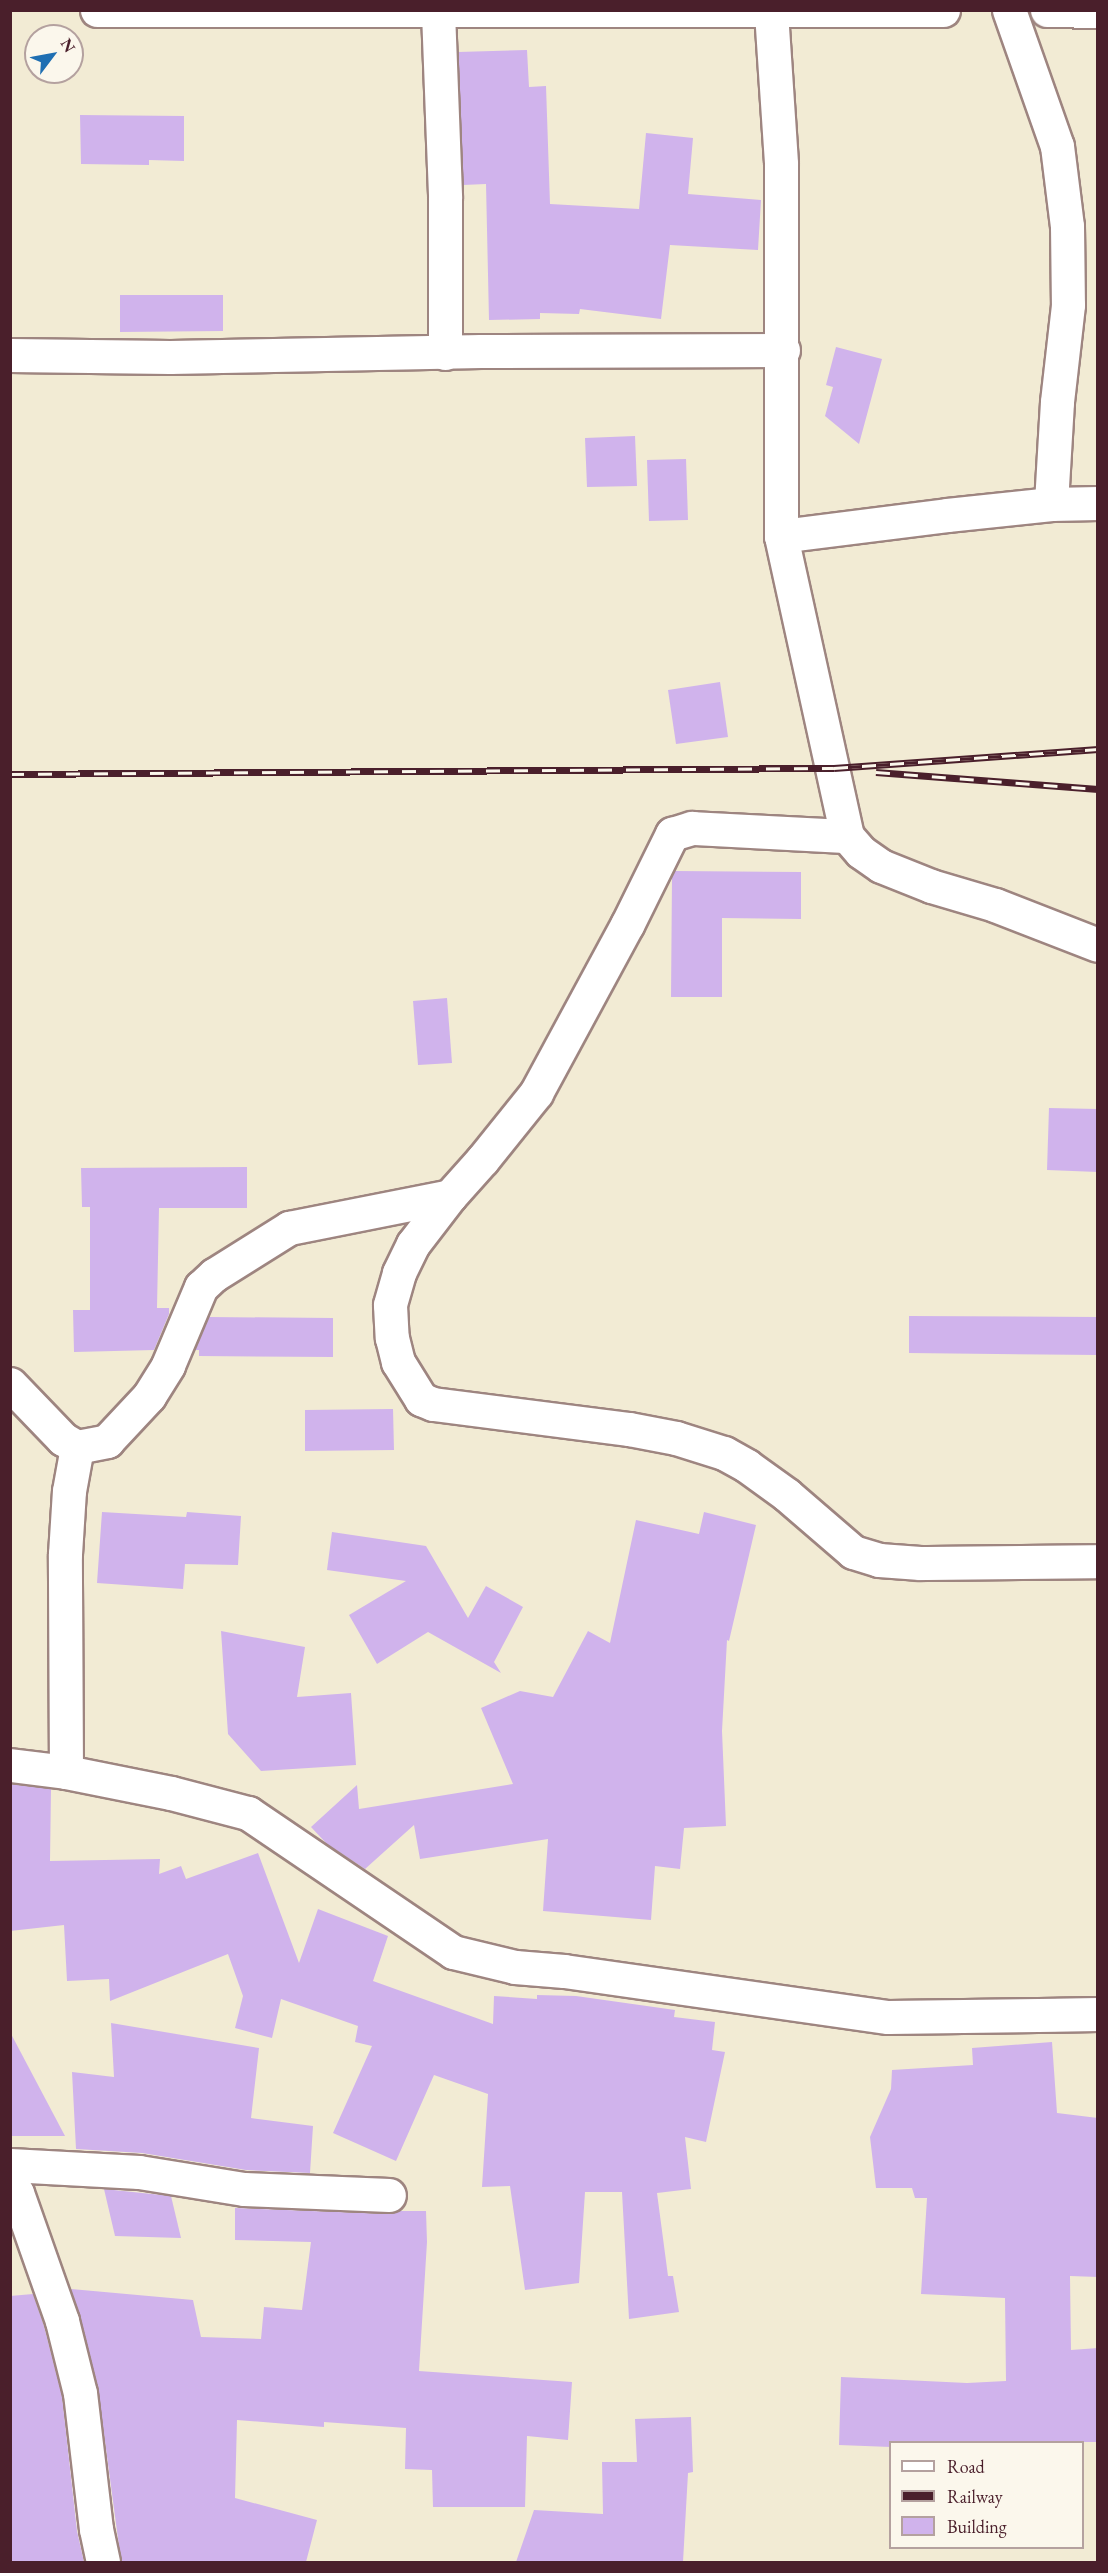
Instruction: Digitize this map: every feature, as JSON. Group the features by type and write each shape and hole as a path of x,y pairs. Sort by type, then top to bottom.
{"street":[{"path":"97,10 438,12 944,10"},
{"path":"1009,10 1057,146 1067,226 1068,305 1050,504"},
{"path":"1047,10 1098,11"},
{"path":"438,12 445,198 445,353"},
{"path":"771,12 781,164 783,350 781,536 834,768 847,836 861,852 880,866 931,886 995,905 1098,945"},
{"path":"10,355 170,357 783,350"},
{"path":"781,536 858,524 1050,504 1098,503"},
{"path":"847,836 692,828 672,834 627,925 536,1093 413,1244 399,1273 390,1305 392,1338 398,1362 421,1399 433,1404 628,1429 676,1438 724,1453 788,1495 853,1552 879,1560 920,1563 1098,1561"},
{"path":"10,1384 63,1438 76,1447 107,1441 136,1413 168,1365 201,1287 214,1275 290,1228 450,1196"},
{"path":"66,1772 65,1554 69,1491 76,1447"},
{"path":"10,1765 66,1772 171,1793 248,1813 453,1952 515,1967 564,1971 888,2017 1098,2014"},
{"path":"10,2165 140,2172 244,2189 389,2195"},
{"path":"10,2183 17,2193 62,2321 80,2393 96,2529 103,2562"}],"building":[{"path":"527,50 529,87 546,86 550,204 639,209 646,133 693,138 688,194 761,200 758,250 670,245 661,319 580,309 579,314 540,313 540,319 489,320 486,184 463,185 458,52"},
{"path":"80,115 184,116 184,161 149,160 149,165 81,164"},
{"path":"120,295 223,295 223,331 120,332"},
{"path":"836,347 882,359 859,444 825,416 833,387 826,385"},
{"path":"635,436 637,486 587,487 585,438"},
{"path":"686,459 688,520 649,521 647,460"},
{"path":"720,682 728,737 676,744 668,690"},
{"path":"675,871 801,872 801,919 722,918 722,997 671,997 672,877"},
{"path":"447,998 452,1063 418,1065 413,1001"},
{"path":"1049,1108 1098,1109 1098,1172 1047,1170"},
{"path":"247,1167 247,1208 159,1208 157,1308 169,1308 169,1314 154,1350 74,1352 73,1310 90,1310 90,1207 82,1207 81,1168"},
{"path":"909,1316 1098,1317 1098,1355 909,1353"},
{"path":"209,1317 333,1318 333,1357 199,1356 199,1350 195,1350"},
{"path":"393,1409 394,1450 305,1451 305,1410"},
{"path":"102,1512 186,1517 187,1512 241,1516 238,1565 185,1564 183,1589 97,1583"},
{"path":"704,1512 756,1525 729,1641 727,1640 722,1731 726,1826 684,1828 680,1869 655,1866 651,1920 543,1911 548,1839 420,1859 414,1825 365,1869 327,1844 311,1827 357,1785 359,1809 513,1784 481,1708 520,1691 553,1697 588,1631 610,1643 636,1520 699,1534"},
{"path":"332,1532 426,1546 468,1618 486,1586 523,1607 494,1662 501,1673 428,1632 377,1664 349,1615 406,1581 327,1570"},
{"path":"221,1631 305,1647 297,1697 351,1693 356,1765 261,1771 228,1734"},
{"path":"10,1784 51,1789 50,1861 160,1859 159,1874 181,1866 186,1879 258,1853 299,1963 318,1909 388,1936 373,1981 493,2024 494,1996 537,1999 537,1995 576,1996 675,2010 674,2017 715,2022 712,2050 725,2052 706,2142 685,2137 691,2189 657,2193 668,2276 673,2276 679,2312 629,2319 622,2192 585,2192 579,2283 525,2290 510,2186 482,2187 488,2094 434,2075 396,2161 333,2133 372,2046 355,2042 358,2026 281,1999 272,2038 235,2028 243,1996 228,1954 110,2001 109,1979 67,1981 64,1925 10,1931"},
{"path":"111,2023 259,2048 251,2118 313,2126 310,2173 246,2170 142,2153 76,2149 72,2072 114,2077"},
{"path":"10,2032 65,2136 10,2136"},
{"path":"1052,2042 1057,2113 1098,2118 1098,2277 1070,2276 1071,2350 1098,2348 1098,2442 889,2441 889,2447 839,2445 841,2377 967,2383 1006,2381 1005,2298 921,2294 927,2198 915,2198 912,2188 876,2188 870,2137 891,2089 892,2070 973,2065 972,2048"},
{"path":"104,2189 171,2196 181,2238 115,2236"},
{"path":"235,2208 388,2214 399,2211 426,2211 427,2242 419,2371 572,2382 568,2440 527,2436 525,2507 433,2507 432,2470 405,2469 406,2428 324,2422 324,2427 237,2420 235,2498 317,2520 306,2562 121,2561 98,2389 71,2289 193,2300 201,2337 261,2339 264,2307 302,2310 311,2242 235,2240"},
{"path":"33,2294 44,2326 62,2396 77,2531 84,2562 10,2562 10,2296"},
{"path":"691,2417 693,2472 688,2473 683,2562 516,2562 534,2510 603,2514 602,2462 637,2462 635,2419"}],"railway":[{"path":"10,774 834,768 1098,749"},
{"path":"876,772 1098,789"}]}
